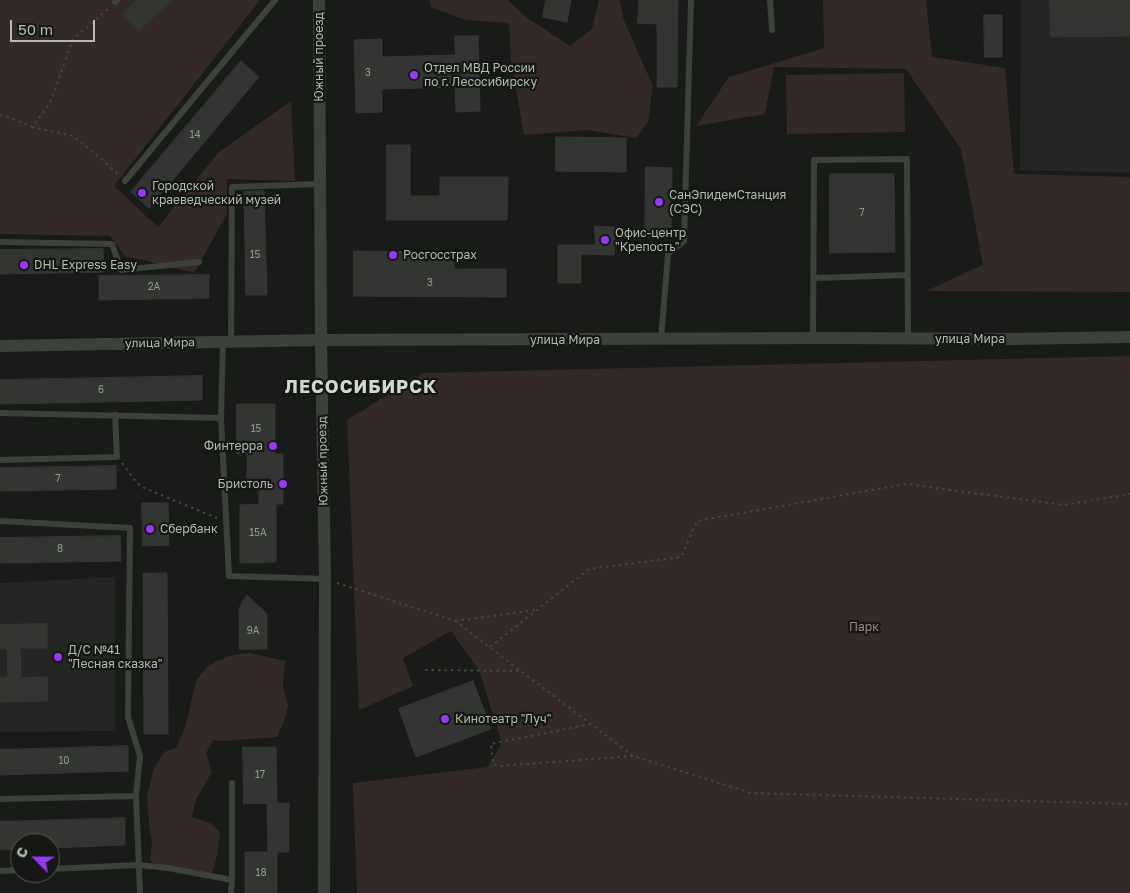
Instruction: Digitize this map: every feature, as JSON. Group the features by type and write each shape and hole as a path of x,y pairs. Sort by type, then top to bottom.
{"street":[{"name":"Южный проезд","path":"319,0 321,340 325,579 324,893"},
{"name":"улица Мира","path":"0,346 321,340 1010,339 1130,337"}],"lane":[{"path":"125,181 275,0"},
{"path":"661,340 668,254 684,241 690,0"},
{"path":"770,0 772,30"},
{"path":"813,338 814,160 907,159 908,338"},
{"path":"320,184 232,187 227,342 221,418 229,576 325,579"},
{"path":"0,242 112,244 121,270 200,262"},
{"path":"814,278 908,275"},
{"path":"0,413 221,418"},
{"path":"0,460 118,457 115,415"},
{"path":"0,521 130,528 128,717 140,756 136,796 140,893"},
{"path":"231,893 232,783"},
{"path":"0,799 136,796"},
{"path":"60,869 140,865 168,868 232,880"}],"path":[{"path":"32,127 50,103 73,39 116,1"},
{"path":"0,115 32,127 73,136 125,181"},
{"path":"118,457 142,487 226,522"},
{"path":"490,647 589,569 681,557 697,521 906,484 1064,505 1130,494"},
{"path":"325,579 455,620 633,756 751,793 1130,804"},
{"path":"455,620 537,610"},
{"path":"425,670 521,670"},
{"path":"591,724 491,744 493,764 500,766 633,756"}],"shaded area":[{"path":"1021,0 1130,0 1130,173 1020,170"},
{"name":"Д/С №41 \"Лесная сказка\"","path":"115,577 115,731 0,732 0,583"}],"green space":[{"path":"0,0 260,0 114,186 158,227 218,153 291,101 295,181 227,179 227,214 194,273 126,257 110,236 0,234"},
{"path":"429,0 508,0 526,17 570,46 592,29 599,0 620,0 623,18 653,86 648,122 636,138 587,130 524,135 511,60 509,23 465,20 431,7"},
{"path":"823,0 926,0 932,57 1005,68 1014,174 1130,177 1130,292 926,291 983,265 961,149 906,69 774,67 765,114 696,126 729,77 824,48"},
{"path":"904,73 905,132 787,134 786,75"},
{"name":"Парк","path":"1130,356 1130,893 357,893 353,783 488,767 502,743 479,670 451,631 403,658 413,686 359,710 347,420 423,373"},
{"path":"250,653 285,661 283,685 288,705 286,716 277,737 224,741 213,740 206,753 212,772 196,799 192,817 210,823 220,832 217,856 211,877 159,868 150,860 152,842 147,795 154,768 164,752 176,748 185,728 196,681 206,668 232,655"}],"building":[{"path":"137,0 171,0 139,31 123,14"},
{"path":"546,0 571,0 567,22 543,17"},
{"path":"639,0 678,0 677,87 657,87 657,24 638,23"},
{"path":"1050,0 1130,0 1130,36 1051,37"},
{"path":"984,15 1002,15 1002,57 985,57"},
{"path":"455,36 478,36 480,111 456,112 455,87 382,89 382,112 356,113 354,40 382,39 382,57 455,55"},
{"path":"241,61 259,77 149,208 131,192"},
{"path":"556,137 626,138 626,172 556,171"},
{"path":"387,145 410,145 410,196 440,196 440,177 508,177 507,220 387,220"},
{"name":"СанЭпидемСтанция (СЭС)","path":"646,167 672,168 671,237 645,236"},
{"path":"830,174 894,174 895,252 830,253"},
{"path":"264,191 267,295 246,295 244,192"},
{"path":"595,226 615,227 614,255 581,254 581,283 558,283 558,245 595,245"},
{"path":"103,249 104,272 0,274 0,250"},
{"path":"354,251 454,252 454,269 506,269 506,297 354,296"},
{"path":"209,275 209,298 99,300 99,276"},
{"path":"202,376 202,400 0,404 0,380"},
{"path":"237,404 275,404 275,454 283,454 283,504 276,504 276,562 240,563 240,505 259,504 259,487 247,488 247,454 237,454"},
{"path":"116,466 116,489 0,491 0,468"},
{"path":"142,503 168,503 169,545 143,546"},
{"path":"120,536 121,561 0,563 0,538"},
{"path":"167,573 168,734 144,734 143,574"},
{"path":"247,595 267,614 267,649 239,649 239,609"},
{"path":"47,624 47,648 20,648 21,678 47,677 48,701 0,702 0,678 8,678 7,649 0,649 0,625"},
{"name":"Кинотеатр \"Луч\"","path":"473,681 491,729 416,757 399,709"},
{"path":"128,746 128,771 0,775 0,750"},
{"path":"243,747 276,747 277,803 289,803 289,852 277,852 277,893 245,893 245,852 268,852 267,803 244,804"},
{"path":"125,818 125,845 60,848 60,833 10,833 10,850 0,850 0,822"}],"place":[{"name":"Отдел МВД России по г. Лесосибирску","path":"414,75"},
{"name":"Городской краеведческий музей","path":"142,193"},
{"name":"СанЭпидемСтанция (СЭС)","path":"659,202"},
{"name":"Офис-центр \"Крепость\"","path":"605,240"},
{"name":"Росгосстрах","path":"393,255"},
{"name":"DHL Express Easy","path":"24,265"},
{"name":"Финтерра","path":"273,446"},
{"name":"Бристоль","path":"283,484"},
{"name":"Сбербанк","path":"150,529"},
{"name":"Д/С №41 \"Лесная сказка\"","path":"58,657"},
{"name":"Кинотеатр \"Луч\"","path":"445,719"}],"district":[{"name":"ЛЕСОСИБИРСК","path":"361,387"}]}
